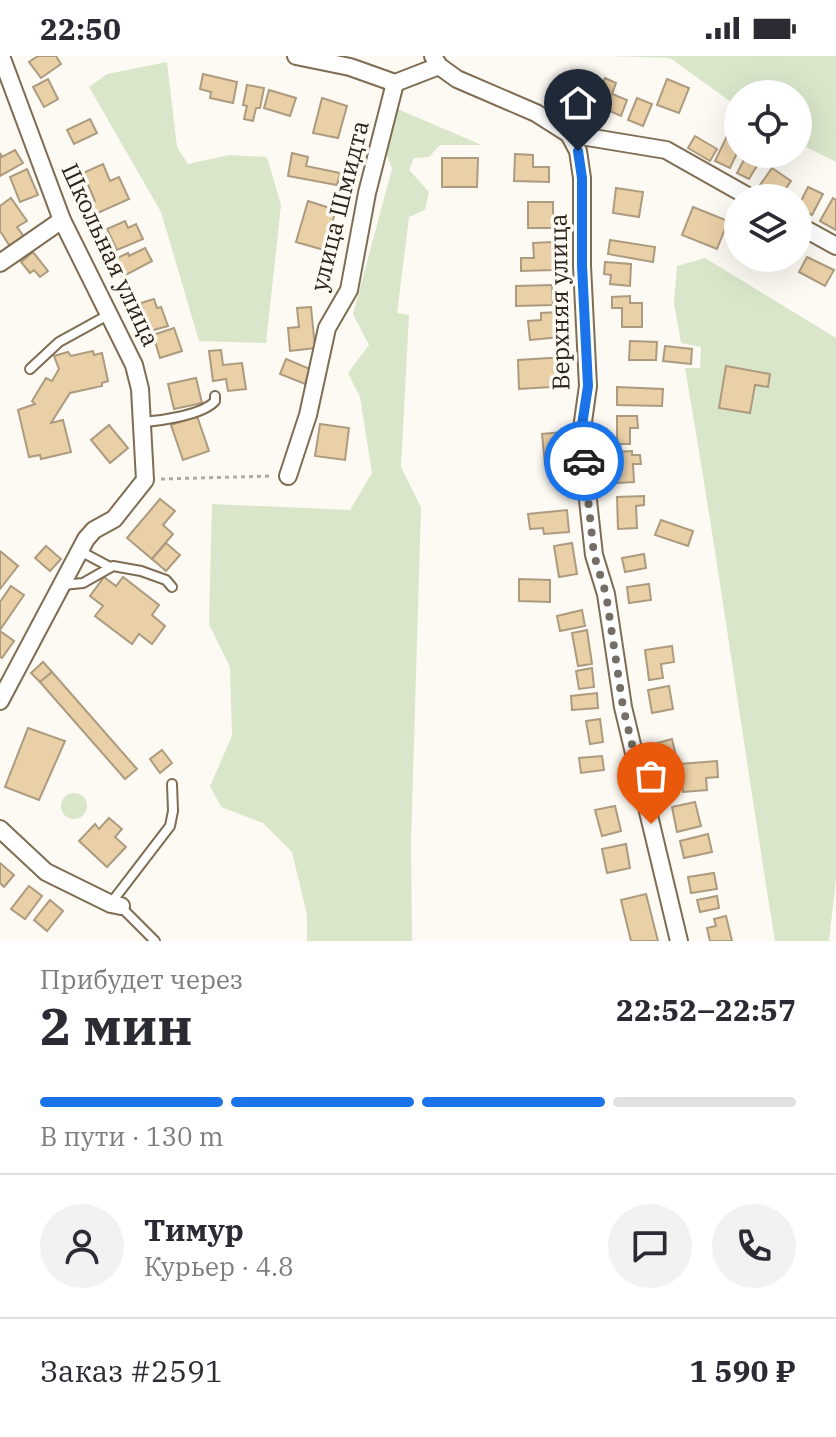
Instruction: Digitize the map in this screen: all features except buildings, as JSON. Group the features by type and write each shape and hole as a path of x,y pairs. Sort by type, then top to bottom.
{"street":[{"name":"Школьная улица","path":"1,56 62,220 138,377 145,480"},
{"path":"296,56 350,67 395,83 436,61 457,79 536,113 569,134 666,150 726,184"},
{"name":"улица Шмидта","path":"288,476 308,415 327,328 349,290 367,193 395,83"},
{"name":"Верхняя улица","path":"569,134 578,151 582,178 582,266 588,386 581,436 594,555 606,594 623,707 679,941"},
{"path":"0,263 62,220"},
{"path":"812,233 836,246"},
{"path":"0,701 89,534 114,519 145,480"},
{"path":"0,829 46,872 116,905"}],"lane":[{"path":"30,369 59,342 109,315"},
{"path":"142,422 159,421 206,409 215,401 215,396"},
{"path":"79,551 110,567 141,571 166,580 172,587"},
{"path":"61,585 83,583 110,567"},
{"path":"155,941 116,905 170,826 172,784"}],"path":[{"path":"145,480 288,476"}],"green space":[{"path":"610,56 836,56 836,162 812,150 812,80 724,80 724,97 670,58"},
{"path":"167,62 177,147 188,164 229,155 267,157 281,205 266,343 199,341 161,212 89,87 107,74"},
{"path":"395,108 482,145 440,145 429,157 414,158 409,170 429,192 425,210 409,217 397,313 409,315 401,467 421,507 411,842 412,941 307,941 307,915 292,852 263,823 221,807 210,786 232,736 230,667 209,624 212,504 350,510 372,473 360,397 348,373 369,345 353,314 392,169 385,150"},
{"path":"705,258 836,338 836,879 829,941 775,941 685,368 700,368 701,347 681,343 674,303 677,266"},
{"path":"74,793 83,797 87,806 83,815 74,819 65,815 61,806 65,797"}],"way so far":[{"path":"584,461 594,555 606,594 623,707 651,824"}],"route":[{"path":"578,151 582,178 582,266 588,386 582,425 584,461"}]}
